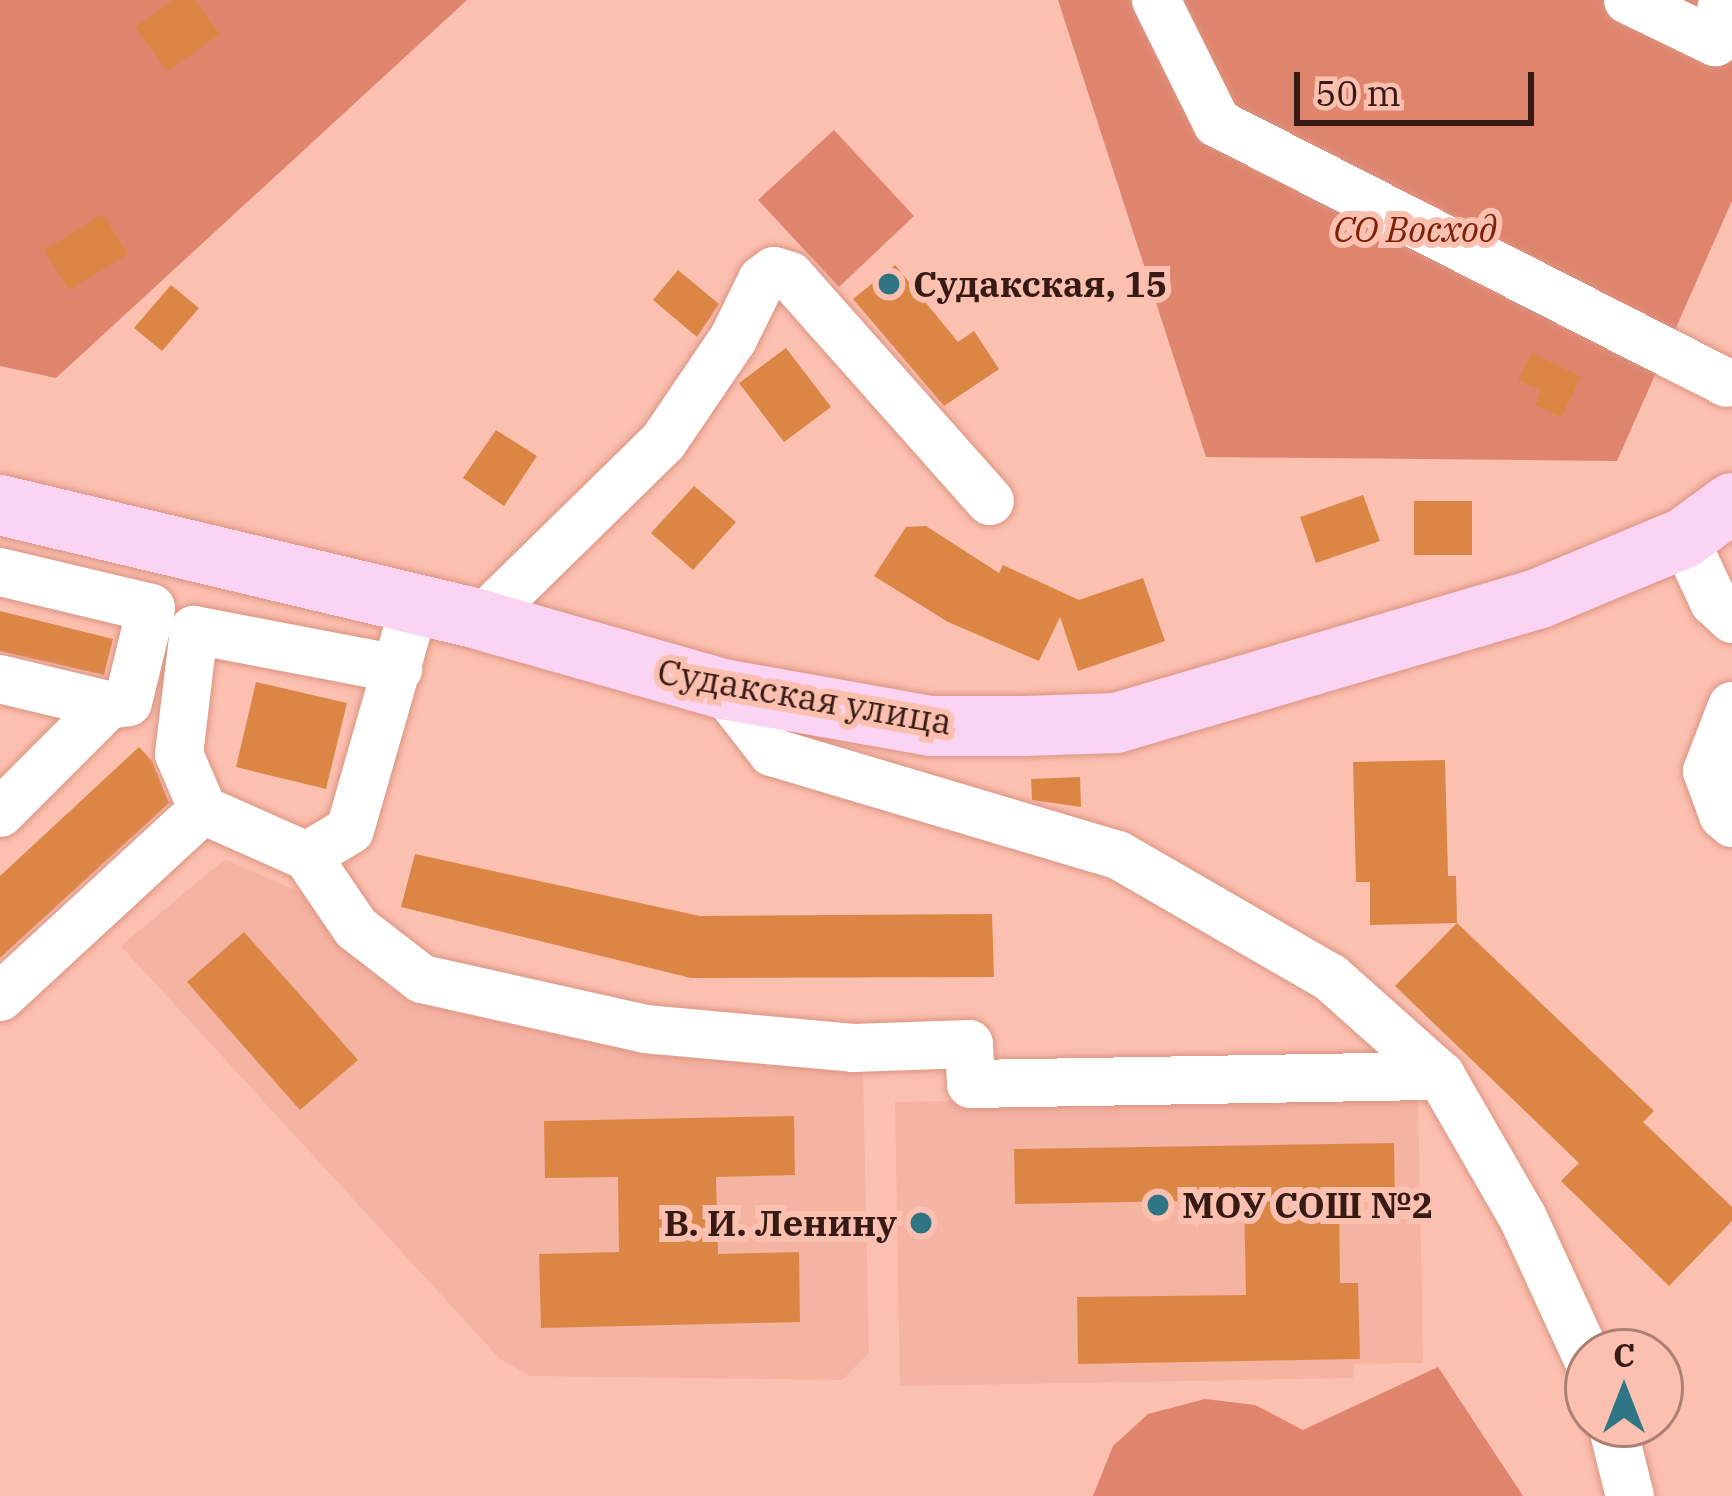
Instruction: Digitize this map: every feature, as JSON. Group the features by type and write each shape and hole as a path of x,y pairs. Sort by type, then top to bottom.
{"main road":[{"name":"Судакская улица","path":"0,505 481,620 723,689 931,726 1116,723 1540,598 1684,538 1732,503"}],"street":[{"path":"1156,0 1217,123 1727,382"},
{"path":"1628,0 1714,42 1723,0"},
{"path":"481,620 663,442 733,339 762,280 774,272 790,276 990,501"},
{"path":"1684,538 1714,602 1732,619"},
{"path":"0,572 151,608 128,702 108,705 0,679"},
{"path":"307,856 350,830 415,604"},
{"path":"398,669 194,630 179,754 203,810 307,856 356,928 422,980 645,1029 854,1048 968,1044 971,1084 1441,1076"},
{"path":"723,689 772,752 1118,856 1331,978 1441,1076 1523,1218 1574,1328"},
{"path":"0,813 108,705"},
{"path":"1732,706 1706,770 1723,815 1732,823"},
{"path":"0,997 203,810"},
{"path":"1618,1448 1630,1496"}],"shaded area":[{"path":"225,859 299,892 342,950 409,1002 640,1054 863,1072 869,1353 842,1380 530,1376 500,1359 121,946"},
{"name":"МОУ СОШ №2","path":"1418,1092 1423,1363 1354,1364 1353,1378 900,1386 895,1102"}],"green space":[{"path":"0,0 467,0 56,378 0,366"},
{"name":"СО Восход","path":"1058,0 1732,0 1732,201 1617,461 1206,457"},
{"path":"834,130 914,216 839,287 758,200"},
{"path":"1438,1367 1523,1496 1093,1496 1113,1446 1148,1414 1205,1399 1255,1405 1303,1430"}],"building":[{"path":"173,0 195,0 220,34 167,71 135,27"},
{"path":"103,214 128,254 69,290 44,250"},
{"path":"895,265 958,342 974,331 999,369 944,406 853,299"},
{"path":"678,270 719,304 697,337 653,300"},
{"path":"171,285 199,308 162,351 134,328"},
{"path":"786,348 831,407 784,442 739,383"},
{"path":"1532,353 1581,377 1561,417 1535,405 1541,391 1518,380"},
{"path":"496,430 537,456 504,506 463,478"},
{"path":"694,486 736,522 693,570 651,533"},
{"path":"1363,495 1380,541 1316,563 1300,517"},
{"path":"1414,501 1472,501 1472,555 1414,555"},
{"path":"926,526 999,573 1003,565 1079,600 1143,578 1165,641 1078,671 1060,617 1039,661 948,622 874,576 906,527"},
{"path":"0,611 113,639 104,675 0,651"},
{"path":"256,682 347,703 326,789 236,767"},
{"path":"139,747 152,761 169,803 0,958 0,876"},
{"path":"1445,760 1448,876 1456,876 1457,923 1370,925 1370,882 1356,882 1353,762"},
{"path":"1080,777 1081,807 1032,800 1031,779"},
{"path":"415,854 700,916 992,914 994,977 691,978 401,907"},
{"path":"1457,923 1654,1111 1643,1122 1732,1207 1732,1221 1669,1286 1561,1181 1579,1163 1395,986"},
{"path":"244,932 358,1060 300,1110 187,982"},
{"path":"794,1116 795,1175 716,1177 718,1254 799,1252 800,1322 541,1328 539,1254 619,1252 618,1177 545,1178 544,1121"},
{"path":"1394,1143 1395,1197 1339,1197 1340,1283 1358,1283 1360,1359 1078,1364 1077,1297 1246,1295 1244,1200 1015,1204 1014,1149"}],"place":[{"name":"Судакская, 15","path":"889,284"},
{"name":"МОУ СОШ №2","path":"1158,1205"},
{"name":"В. И. Ленину","path":"921,1223"}]}
